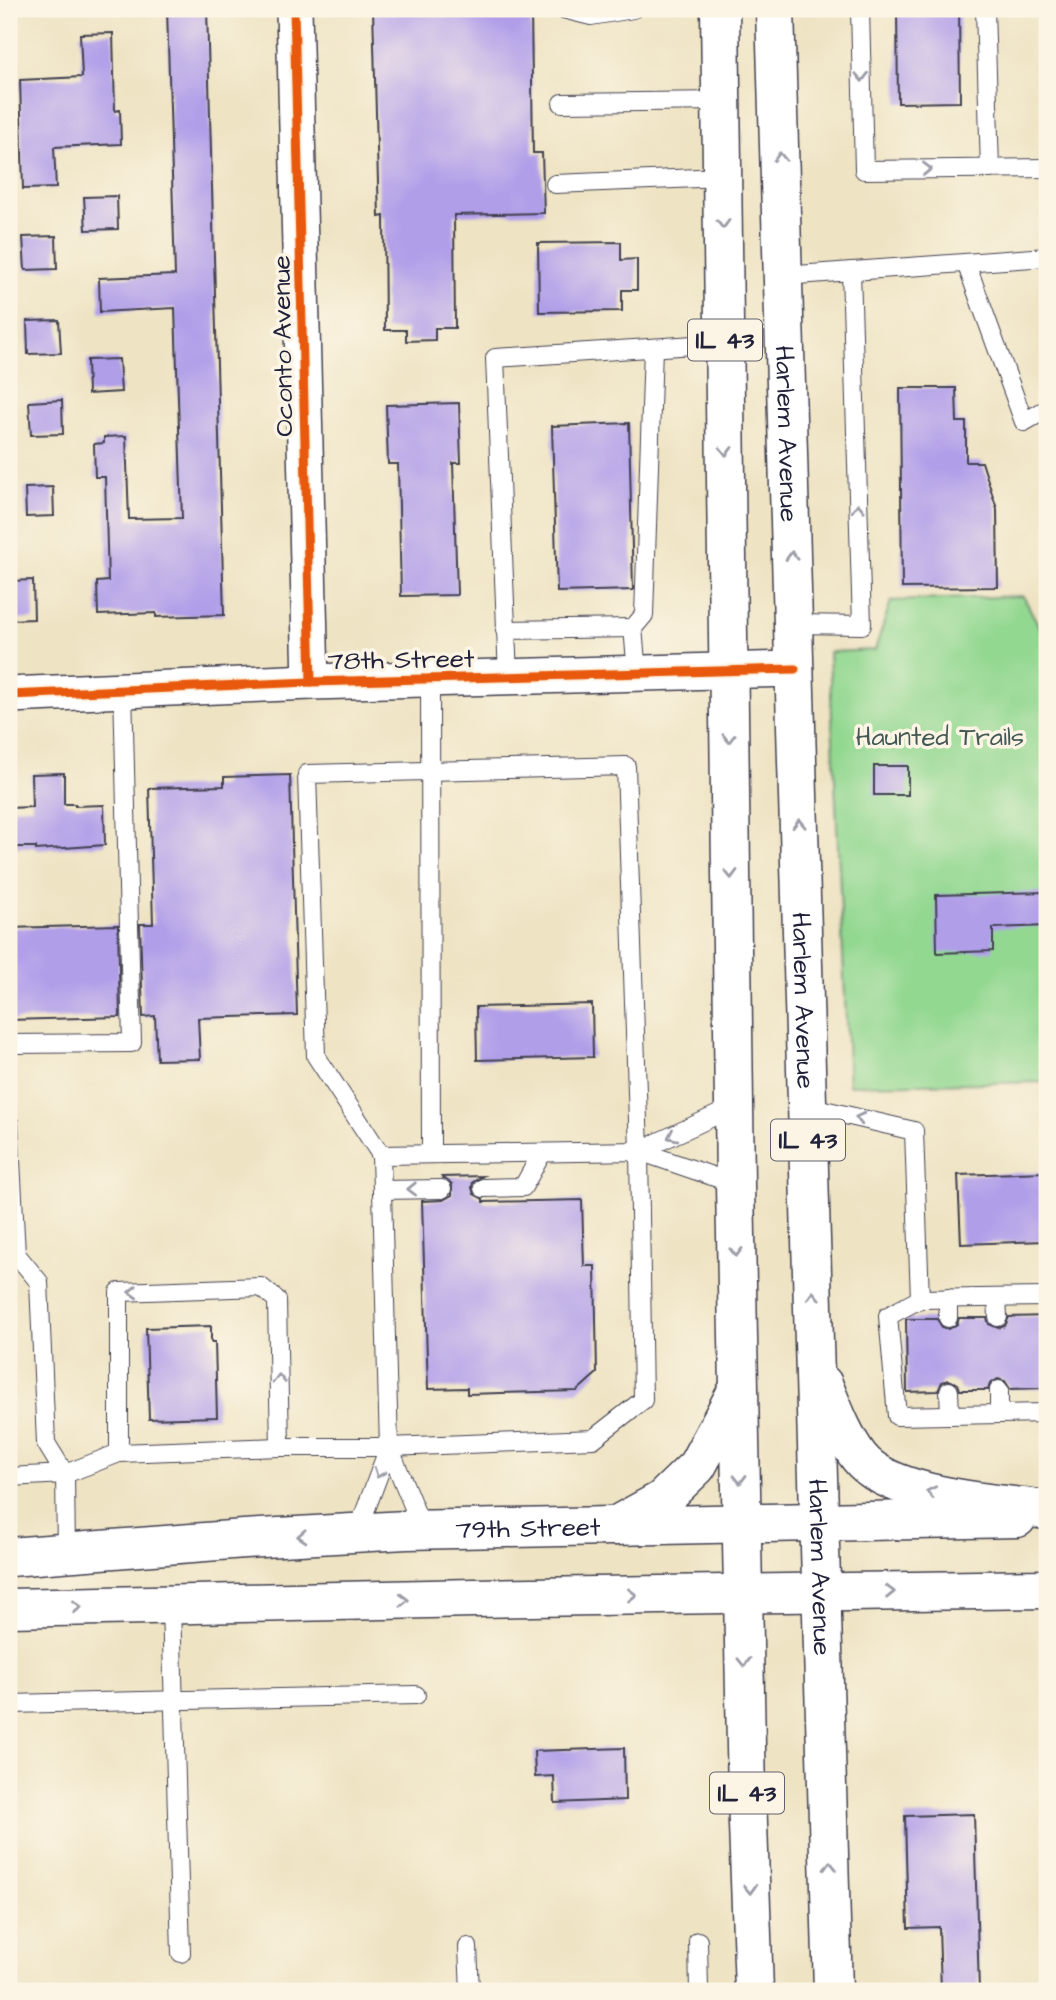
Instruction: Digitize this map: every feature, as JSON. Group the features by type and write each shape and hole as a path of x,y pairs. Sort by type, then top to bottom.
{"main road":[{"name":"IL 43","path":"720,9 735,1184 754,1991"},
{"name":"Harlem Avenue","path":"775,9 833,1991"},
{"path":"815,1364 836,1416 850,1442 860,1458 877,1474 909,1488 1047,1510"},
{"path":"615,1525 662,1500 697,1466 739,1388"},
{"name":"79th Street","path":"9,1557 424,1530 1047,1517"},
{"path":"9,1608 1047,1588"}],"street":[{"name":"Oconto Avenue","path":"294,9 311,682"},
{"name":"78th Street","path":"9,695 311,682 795,669"}],"lane":[{"path":"563,9 591,16 633,9"},
{"path":"860,9 864,170 1047,168"},
{"path":"985,9 990,169"},
{"path":"562,103 721,101"},
{"path":"555,184 722,177"},
{"path":"783,276 1047,257"},
{"path":"967,263 1024,422 1047,409"},
{"path":"794,624 862,625 850,271"},
{"path":"508,677 495,358 725,343"},
{"path":"637,673 633,628 644,615 653,348"},
{"path":"505,630 633,628"},
{"path":"430,680 431,1154"},
{"path":"9,1044 132,1043 123,690"},
{"path":"9,1476 65,1474 119,1453 279,1447 389,1447 593,1439 643,1400 639,1151 626,765 430,769 307,775 316,1056 381,1155 389,1447 424,1530"},
{"path":"807,1106 914,1131 920,1298"},
{"path":"639,1151 734,1107"},
{"path":"9,1124 12,1254 39,1282 46,1443 65,1474 66,1552"},
{"path":"381,1155 639,1151 735,1184"},
{"path":"483,1188 523,1186 542,1153"},
{"path":"382,1190 442,1189"},
{"path":"119,1453 118,1292 261,1287 277,1300 279,1447"},
{"path":"1047,1302 998,1298 920,1298 888,1317 897,1416 1047,1413"},
{"path":"948,1298 948,1318"},
{"path":"998,1298 998,1318"},
{"path":"999,1390 999,1414"},
{"path":"949,1391 950,1415"},
{"path":"357,1533 389,1447"},
{"path":"171,1606 181,1953"},
{"path":"9,1704 416,1695"},
{"path":"698,1941 699,1991"},
{"path":"468,1947 470,1991"}],"green space":[{"name":"Haunted Trails","path":"1023,596 1047,641 1047,1082 849,1085 829,652 875,650 891,601"}],"building":[{"path":"167,9 207,9 224,615 98,615 97,582 108,581 105,477 95,477 94,444 104,443 104,437 126,436 129,519 182,518 175,308 100,312 99,278 175,275"},
{"path":"373,9 531,9 533,153 542,153 544,213 454,215 455,328 435,328 435,340 406,341 406,330 385,330 384,216 379,217"},
{"path":"897,9 959,9 960,102 898,103"},
{"path":"113,33 115,111 120,110 121,144 54,147 56,188 23,189 20,80 82,77 80,34"},
{"path":"117,196 118,229 86,230 84,197"},
{"path":"56,236 57,269 25,270 23,237"},
{"path":"621,242 621,260 637,259 637,290 622,290 622,311 539,312 538,243"},
{"path":"59,320 61,353 28,354 27,321"},
{"path":"119,359 121,392 88,394 87,360"},
{"path":"900,388 956,388 957,422 966,422 966,462 982,462 997,509 998,587 902,588"},
{"path":"62,400 63,434 31,435 29,402"},
{"path":"459,403 461,463 453,463 457,595 401,596 398,464 388,464 386,405"},
{"path":"629,423 633,590 557,592 552,426"},
{"path":"53,487 54,516 26,517 25,488"},
{"path":"33,580 34,619 9,620 9,581"},
{"path":"874,766 908,766 908,795 874,795"},
{"path":"64,773 64,804 104,805 105,845 36,850 36,847 9,847 9,808 32,807 31,774"},
{"path":"290,775 297,1015 198,1018 200,1059 157,1060 155,1016 143,1017 140,924 153,924 149,788 224,786 224,777"},
{"path":"1046,892 1047,926 993,928 993,951 937,953 936,895"},
{"path":"118,925 120,1017 9,1020 9,928"},
{"path":"592,1004 593,1057 477,1060 476,1007"},
{"path":"1047,1172 1047,1241 961,1244 958,1175"},
{"path":"483,1176 473,1182 472,1188 474,1194 483,1199 483,1202 582,1200 584,1266 595,1266 597,1373 577,1391 467,1394 467,1388 428,1389 422,1201 443,1200 452,1195 452,1184 442,1177"},
{"path":"1047,1316 1047,1388 1010,1389 1005,1381 998,1379 990,1384 988,1390 960,1390 958,1384 949,1380 942,1382 938,1391 907,1392 906,1319 937,1319 942,1327 949,1329 957,1324 959,1318 987,1318 989,1324 998,1328 1005,1326 1009,1317"},
{"path":"211,1326 211,1342 215,1342 217,1417 149,1419 146,1328"},
{"path":"624,1748 625,1800 555,1803 554,1776 535,1777 534,1751"},
{"path":"974,1814 979,1991 941,1991 939,1927 908,1928 905,1816"}],"cycle path":[{"path":"294,9 311,682"},
{"path":"9,695 311,682 795,669"}]}
